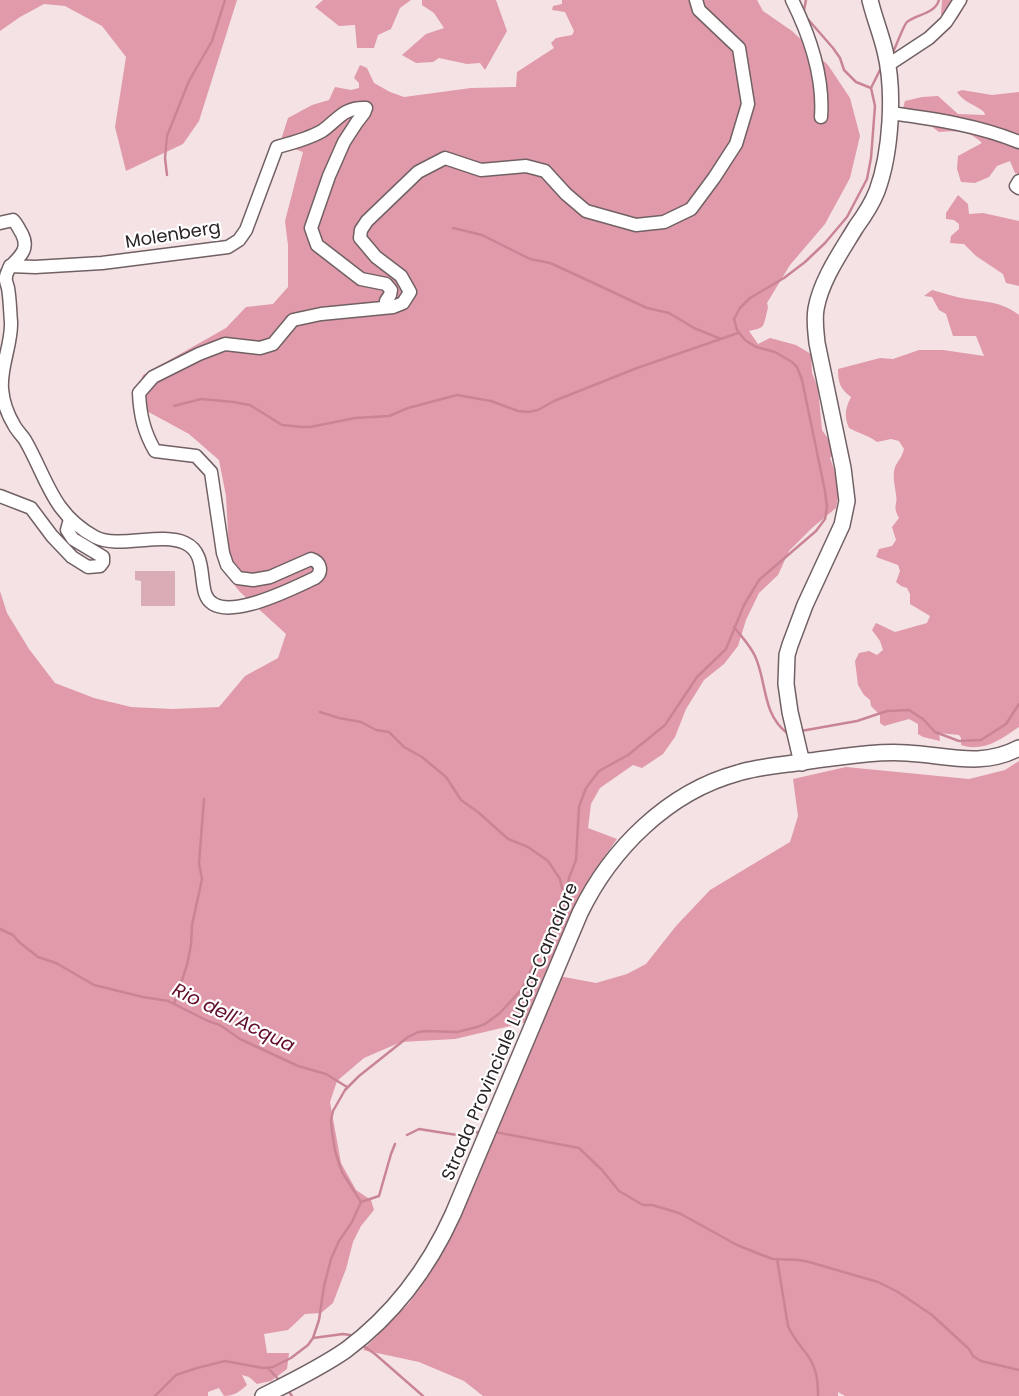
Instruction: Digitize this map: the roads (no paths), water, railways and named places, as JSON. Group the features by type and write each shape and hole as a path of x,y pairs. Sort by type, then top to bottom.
{"main road":[{"path":"802,763 790,712 786,684 788,656 790,645 805,605 842,525 847,501 843,468 817,343 814,323 815,310 824,283 878,190 884,170 891,113 887,60 870,0"},
{"name":"Strada Provinciale Lucca-Camaiore","path":"263,1396 334,1357 374,1327 404,1295 435,1250 457,1205 580,913 598,879 637,832 682,798 706,785 744,771 866,753 907,753 970,760 996,758 1019,748"}],"street":[{"path":"0,223 13,220 25,240 26,246 20,258 10,266 3,283 11,324 2,383 4,399 14,426 24,439 52,496 70,519 103,540 174,540 187,544 196,553 202,565 206,595 209,600 220,606 241,606 268,599 315,578 319,573 320,567 317,562 311,559 270,577 253,580 238,578 227,565 223,553 211,472 196,456 155,451 146,435 140,410 139,393 153,377 199,354 225,344 260,348 273,344 293,320 321,314 393,307 403,303 410,292 401,276 376,257 360,238 361,230 367,221 418,172 445,158 481,170 526,166 545,171 566,194 586,211 636,225 664,222 690,209 714,178 736,144 748,104 739,48 699,10 696,0"},
{"path":"792,0 812,46 821,90 821,117"},
{"path":"887,60 928,38 946,22 960,0"},
{"name":"Molenberg","path":"10,266 36,267 102,263 228,247 239,240 246,230 277,147 302,141 322,130 345,111 366,108 344,142 329,176 311,228 317,245 362,279 386,284 390,290 390,295 386,301 393,307"},
{"path":"891,113 963,124 1019,142"},
{"path":"1019,181 1016,186 1019,188"},
{"path":"0,496 31,508 52,536 72,557 88,567 100,566 103,562 102,558 73,539 67,530 70,519"}],"waterway":[{"path":"167,175 165,158 167,136 189,81 212,41 225,0"},
{"path":"806,0 804,10 806,17 833,48 840,58 844,70 856,82 871,88"},
{"path":"892,54 907,22 930,11 937,5 939,0"},
{"path":"361,1202 342,1172 335,1151 332,1131 331,1120 333,1111 345,1090 359,1076 408,1037 418,1032 457,1032 485,1024 500,1013 521,990 564,909 569,878 576,860 579,807 586,788 599,771 628,755 665,725 697,677 726,649 744,605 759,580 816,531 825,519 827,507 825,491 802,380 797,367 775,352 756,347 745,340 737,330 734,319 740,308 750,298 784,278 805,262 825,243 847,217 867,179 871,158 875,106 871,88 882,66"},
{"path":"453,228 482,235 530,259 550,263 647,308 669,313 694,328 721,339"},
{"path":"174,406 201,399 233,402 250,405 282,425 301,427 355,418 389,416 408,408 457,395 491,401 518,411 528,412 538,410 554,401 637,368 738,333"},
{"path":"734,627 755,656 773,717 787,733"},
{"path":"801,731 857,721 887,711 909,710 923,719 935,732 959,741 981,740 1006,724 1019,704"},
{"path":"320,712 361,722 376,730 389,732 404,747 422,757 446,777 461,800 478,812 508,839 528,847 548,861 560,879 565,900"},
{"path":"174,1004 187,965 192,925 202,879 199,863 204,799"},
{"name":"Rio dell'Acqua","path":"0,929 13,935 38,957 56,963 94,985 168,1001 220,1025 240,1039 298,1066 326,1074 347,1087"},
{"path":"407,1135 419,1129 457,1135 479,1132"},
{"path":"495,1132 579,1148 602,1170 619,1191 643,1205 652,1205 679,1213 737,1245 762,1255 773,1259 809,1262 878,1282 898,1292 932,1315 969,1349 973,1356 981,1361 1019,1370"},
{"path":"361,1202 379,1196 395,1144"},
{"path":"155,1396 176,1375 225,1361 263,1368 273,1367 291,1358 308,1345 313,1338 319,1320 324,1286 331,1259 361,1202"},
{"path":"777,1259 788,1326 813,1366 818,1396"},
{"path":"313,1338 343,1334 350,1335"},
{"path":"362,1345 423,1396"},
{"path":"268,1368 280,1381"},
{"path":"287,1389 292,1396"}]}
